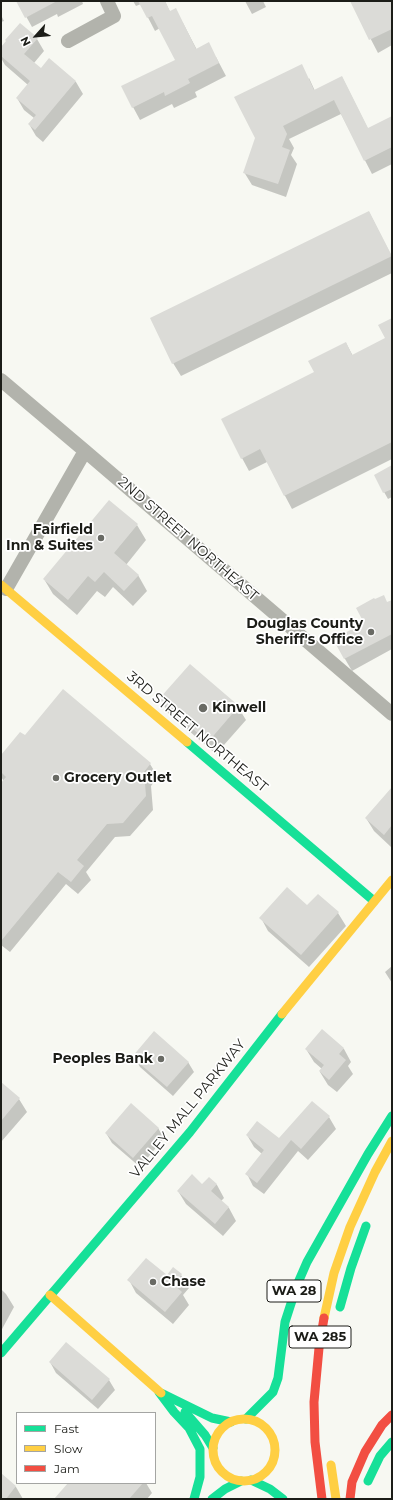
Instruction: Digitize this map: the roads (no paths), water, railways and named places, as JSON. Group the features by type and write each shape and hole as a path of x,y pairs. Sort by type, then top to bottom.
{"main road":[{"name":"3RD STREET NORTHEAST","path":"3,590 374,901"},
{"name":"VALLEY MALL PARKWAY","path":"1,1353 190,1132 268,1032 392,880"},
{"name":"WA 28","path":"246,1419 273,1392 278,1378 285,1322 297,1285 307,1262 361,1166 392,1116"},
{"name":"WA 285","path":"322,1499 314,1427 315,1383 319,1348 334,1273 350,1227 392,1141"},
{"name":"WA 285","path":"338,1317 351,1268 370,1216"},
{"path":"50,1295 159,1392 174,1412 189,1428 200,1449 201,1460 200,1477 194,1499"},
{"path":"159,1392 212,1418 230,1422"},
{"path":"174,1400 205,1434 213,1448 215,1461 221,1471 230,1478 241,1481"},
{"path":"350,1499 352,1482 356,1470 365,1452 382,1425 392,1415"},
{"path":"212,1499 225,1489 241,1481 251,1480 261,1476 269,1468 274,1458 276,1447 273,1436 266,1427 257,1421 238,1419 224,1426 218,1433 213,1448"},
{"path":"366,1488 373,1469 380,1456 392,1442"},
{"path":"330,1456 336,1499"},
{"path":"204,1499 215,1461"},
{"path":"251,1480 270,1489 283,1499"}],"street":[{"path":"68,41 114,16 107,1"},
{"name":"2ND STREET NORTHEAST","path":"1,380 86,451 392,714"},
{"path":"3,590 86,451"}],"place":[{"name":"Fairfield Inn & Suites","path":"101,538"},
{"name":"Douglas County Sheriff's Office","path":"371,632"},
{"name":"Kinwell","path":"203,708"},
{"name":"Grocery Outlet","path":"56,778"},
{"name":"Peoples Bank","path":"161,1059"},
{"name":"Chase","path":"153,1282"}]}
